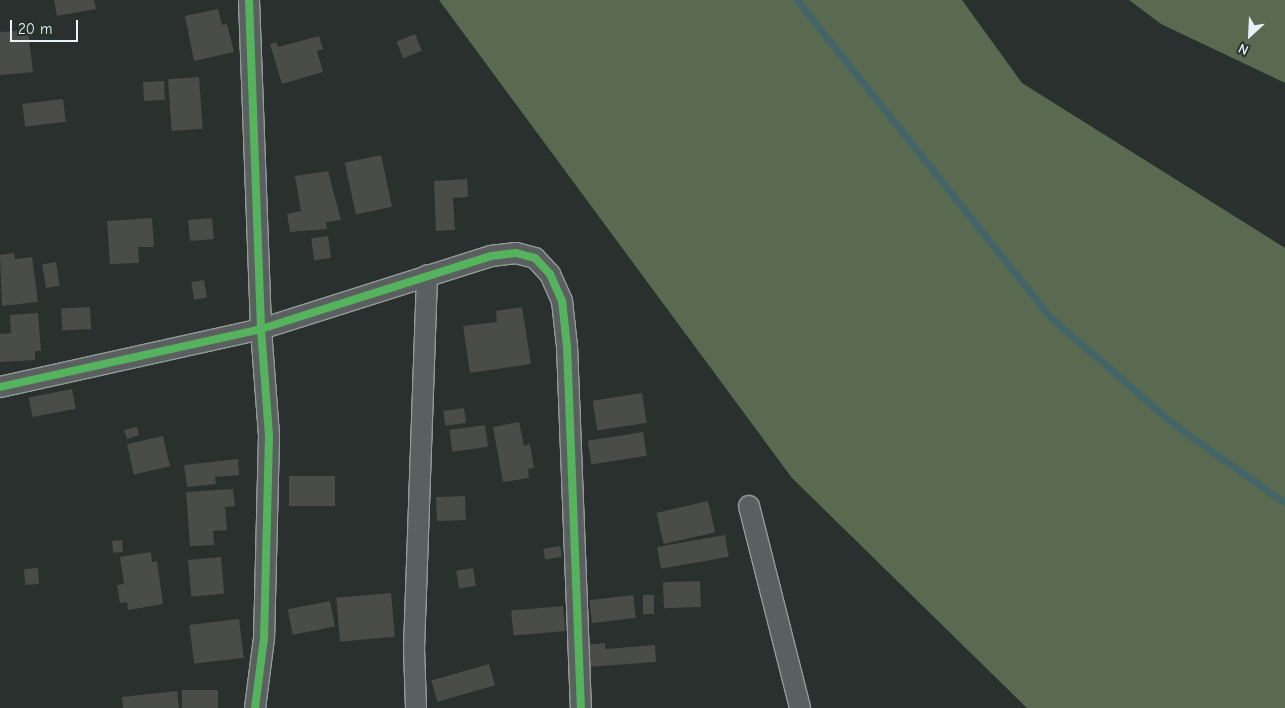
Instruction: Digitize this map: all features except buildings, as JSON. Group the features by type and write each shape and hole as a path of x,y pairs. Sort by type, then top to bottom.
{"street":[{"path":"249,0 261,329 269,436 264,638 255,708"},
{"path":"0,387 261,329 427,274 491,256 516,253 535,258 550,274 562,301 581,708"},
{"path":"416,708 414,649 427,274"},
{"path":"749,506 800,708"}],"green space":[{"path":"439,0 962,0 1022,83 1285,248 1285,708 1027,708 792,478"},
{"path":"1129,0 1285,0 1285,83 1161,24"}],"waterway":[{"path":"797,0 1051,318 1176,426 1285,503"}],"cycle path":[{"path":"249,0 261,329 269,436 264,638 255,708"},
{"path":"0,387 261,329 491,256 516,253 535,258 550,274 562,301 567,346 581,708"}]}
